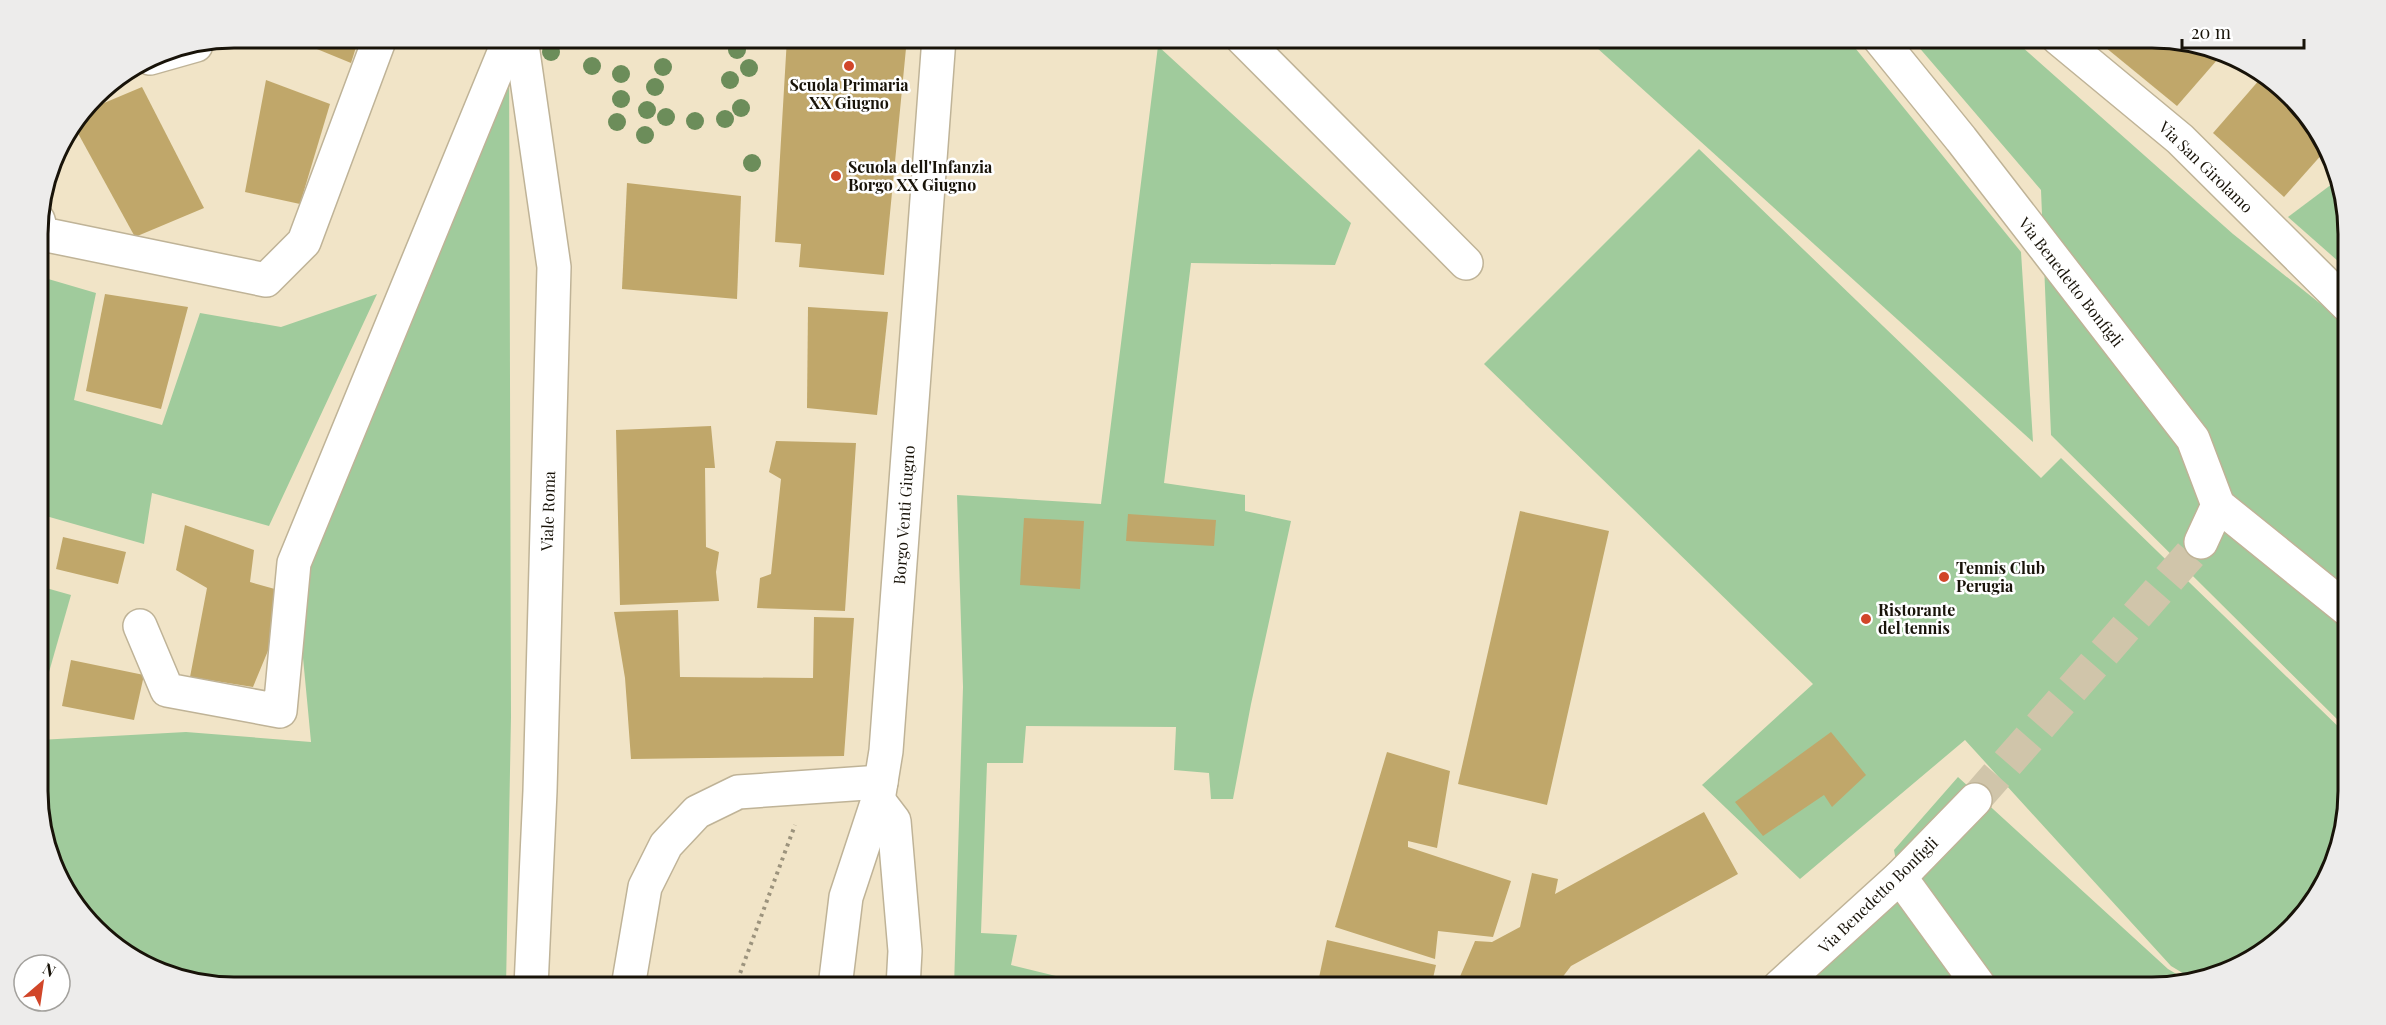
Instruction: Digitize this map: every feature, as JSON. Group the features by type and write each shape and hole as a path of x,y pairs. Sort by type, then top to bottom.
{"street":[{"path":"48,235 266,280 304,242 376,48"},
{"path":"140,626 167,690 280,711 294,563 506,48"},
{"name":"Viale Roma","path":"522,48 554,267 540,791 531,977"},
{"name":"Borgo Venti Giugno","path":"836,977 846,897 880,791 892,669 938,48"},
{"path":"1252,48 1466,264"},
{"name":"Via Benedetto Bonfigli","path":"1887,48 1961,139 2193,439 2218,505"},
{"name":"Via San Girolamo","path":"2070,48 2180,140 2338,296"},
{"path":"2201,542 2218,505 2338,602"},
{"path":"630,977 645,887 666,844 697,812 738,792 880,791 894,821 905,951 904,977"},
{"name":"Via Benedetto Bonfigli","path":"1790,977 1900,877 1975,800"},
{"path":"1900,877 1973,977"}],"path":[{"path":"739,977 793,827 800,820"}],"green space":[{"path":"507,48 509,48 511,717 506,977 234,977 198,973 163,963 121,939 102,923 73,884 54,839 48,791 48,740 186,732 311,742 294,563"},
{"path":"1158,48 1160,48 1351,223 1335,265 1191,263 1164,483 1245,495 1245,511 1291,521 1233,799 1211,799 1209,773 1174,770 1176,727 1026,726 1023,763 987,763 981,933 1017,935 1011,965 1060,977 954,977 963,687 957,495 1101,504"},
{"path":"1597,48 1855,48 2021,252 2033,442"},
{"path":"1920,48 2023,48 2233,234 2338,318 2338,720 2051,435 2041,190"},
{"name":"Tennis Club Perugia","path":"1699,149 2041,478 2061,458 2338,726 2336,815 2332,839 2313,884 2284,923 2265,939 2223,963 2184,974 2171,966 1965,740 1800,879 1702,785 1813,684 1484,364"},
{"path":"2331,184 2336,210 2338,261 2288,217"},
{"path":"48,279 96,293 74,400 162,425 200,313 281,327 377,294 269,526 152,493 144,544 48,517"},
{"path":"48,589 71,595 48,676"},
{"path":"1958,777 2168,969 2178,975 2164,977 1981,977 1944,939 1956,977 1790,977 1899,877 1894,850"}],"building":[{"path":"314,48 356,48 351,63"},
{"path":"786,48 906,48 884,275 799,267 801,244 775,242"},
{"path":"2106,48 2176,50 2217,60 2177,106"},
{"path":"266,80 330,104 300,204 245,192"},
{"path":"2258,81 2284,102 2300,121 2320,156 2284,197 2213,133"},
{"path":"142,87 204,208 135,237 78,133 100,105"},
{"path":"627,183 741,196 737,299 622,289"},
{"path":"105,294 188,307 161,409 86,391"},
{"path":"808,307 888,312 877,415 807,408"},
{"path":"711,426 715,468 705,468 706,547 719,552 716,572 719,601 620,605 616,430"},
{"path":"776,441 856,443 845,611 757,608 760,578 771,574 781,479 769,472"},
{"path":"1520,511 1609,531 1547,805 1458,784"},
{"path":"1128,514 1216,520 1214,546 1126,541"},
{"path":"1024,518 1084,521 1080,589 1020,585"},
{"path":"185,525 254,550 250,582 282,591 277,629 253,687 190,677 207,588 176,570"},
{"path":"63,537 126,552 118,584 56,569"},
{"path":"678,610 680,677 813,678 814,617 854,618 844,756 631,759 625,678 614,612"},
{"path":"71,660 144,675 134,720 62,706"},
{"path":"1831,732 1866,775 1832,807 1824,795 1763,836 1735,802"},
{"path":"1387,752 1450,771 1437,848 1408,841 1408,847 1511,881 1493,937 1438,931 1435,959 1335,927"},
{"path":"1704,812 1738,874 1571,966 1563,977 1460,977 1475,941 1492,942 1520,927 1532,873 1558,879 1555,894"},
{"path":"1327,940 1436,965 1433,977 1319,977"}],"tunnel":[{"path":"1975,800 2201,542"}],"place":[{"name":"Scuola Primaria XX Giugno","path":"849,66"},
{"name":"Scuola dell'Infanzia Borgo XX Giugno","path":"836,176"},
{"name":"Tennis Club Perugia","path":"1944,577"},
{"name":"Ristorante del tennis","path":"1866,619"}]}
